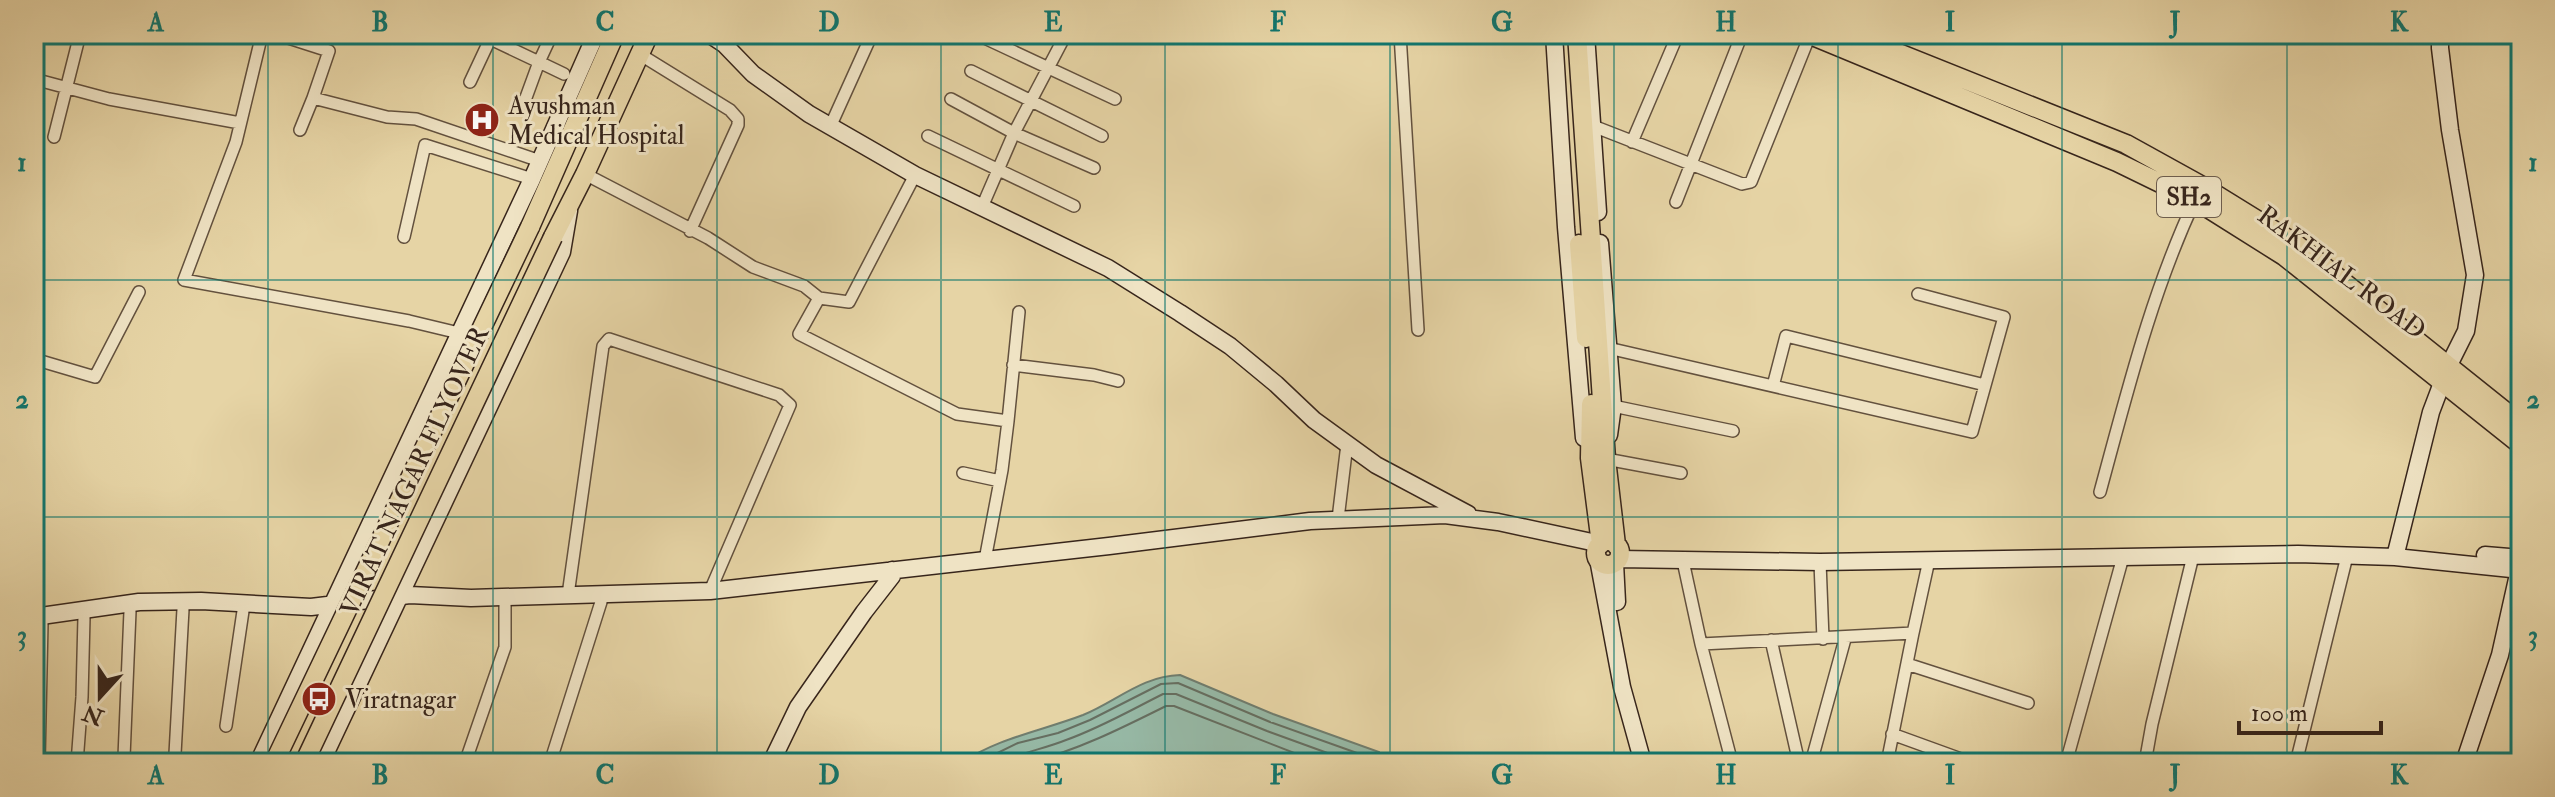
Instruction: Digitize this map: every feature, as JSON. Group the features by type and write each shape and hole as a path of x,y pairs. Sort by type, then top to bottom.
{"main road":[{"name":"VIRAT NAGAR FLYOVER","path":"274,763 530,227 531,202 615,34"},
{"name":"VIRAT NAGAR FLYOVER","path":"304,763 649,34"},
{"path":"1565,34 1590,304"},
{"path":"1577,34 1598,458 1609,554"},
{"name":"RAKHIAL ROAD","path":"1809,34 2117,162 2195,200 2284,256 2446,374 2521,424"},
{"name":"RAKHIAL ROAD","path":"1851,34 2126,144 2202,186 2296,244 2446,374 2521,445"}],"street":[{"path":"54,137 80,34"},
{"path":"262,34 236,142 184,280 459,333"},
{"path":"276,34 329,51 300,130"},
{"path":"524,103 552,34"},
{"path":"258,763 459,333 531,202 532,179 596,34"},
{"path":"709,34 724,44 753,74 830,127 915,175 1108,268 1180,313 1230,346 1314,420 1376,465 1479,522"},
{"path":"830,127 872,34"},
{"path":"976,34 1115,99"},
{"path":"982,207 1014,133 1066,34"},
{"path":"1400,34 1418,330"},
{"path":"1554,34 1585,447 1598,458 1681,473"},
{"path":"1586,34 1613,406 1598,458"},
{"path":"1632,142 1678,34"},
{"path":"1676,202 1742,34"},
{"path":"1593,126 1742,184 1751,182 1809,34"},
{"path":"2395,554 2431,412 2466,331 2475,275 2450,130 2440,34"},
{"path":"470,82 487,36 564,74"},
{"path":"641,55 730,110 738,119 690,231"},
{"path":"971,71 1102,136"},
{"path":"34,79 109,99 240,123"},
{"path":"313,98 387,117 416,119 540,161"},
{"path":"951,99 1014,133 1094,168"},
{"path":"928,136 1074,206"},
{"path":"404,237 425,145 532,179"},
{"path":"585,174 708,238 753,267 804,286 819,298 849,302 915,175"},
{"path":"2100,492 2148,317 2195,200"},
{"path":"321,763 562,252 571,202"},
{"path":"34,359 95,377 139,292"},
{"path":"1608,348 1972,432 2004,317 1918,294"},
{"path":"819,298 799,334 957,414 1008,421"},
{"path":"985,560 1000,481 1019,312"},
{"path":"1773,386 1786,336 1985,385"},
{"path":"568,595 603,346 609,339 779,395 790,405 710,591"},
{"path":"1013,365 1118,381"},
{"path":"1613,406 1733,431"},
{"path":"1338,519 1347,444"},
{"path":"963,473 1000,481"},
{"path":"399,600 505,603 711,597 985,560 1338,519 1445,515 1609,554 1683,561 2395,554"},
{"path":"37,622 130,611 183,609 310,615 330,609 399,600 710,591 1311,527 1479,522"},
{"path":"1609,554 2298,548 2520,566 2500,655 2464,763"},
{"path":"1609,554 1622,687 1643,763"},
{"path":"1609,554 1633,684 1654,763"},
{"path":"2145,763 2193,556"},
{"path":"2296,763 2347,556"},
{"path":"2066,763 2123,557"},
{"path":"1887,763 1929,560"},
{"path":"1683,561 1732,763"},
{"path":"1820,562 1823,639"},
{"path":"771,763 798,707 892,573"},
{"path":"37,622 139,602 201,601 330,609"},
{"path":"550,763 601,602"},
{"path":"465,763 505,647 505,603"},
{"path":"175,754 183,609"},
{"path":"124,757 130,611"},
{"path":"226,726 243,611"},
{"path":"77,763 84,617"},
{"path":"37,622 39,763"},
{"path":"1701,644 1845,639 1913,633"},
{"path":"1811,763 1845,639"},
{"path":"1771,640 1799,763"},
{"path":"1907,664 2028,703"},
{"path":"1892,734 1972,763"}],"water":[{"path":"1180,675 1273,714 1379,752 1383,763 961,763 1005,741 1083,715 1142,684"}],"place":[{"name":"Ayushman Medical Hospital","path":"482,120"},
{"name":"Viratnagar","path":"319,699"}]}
